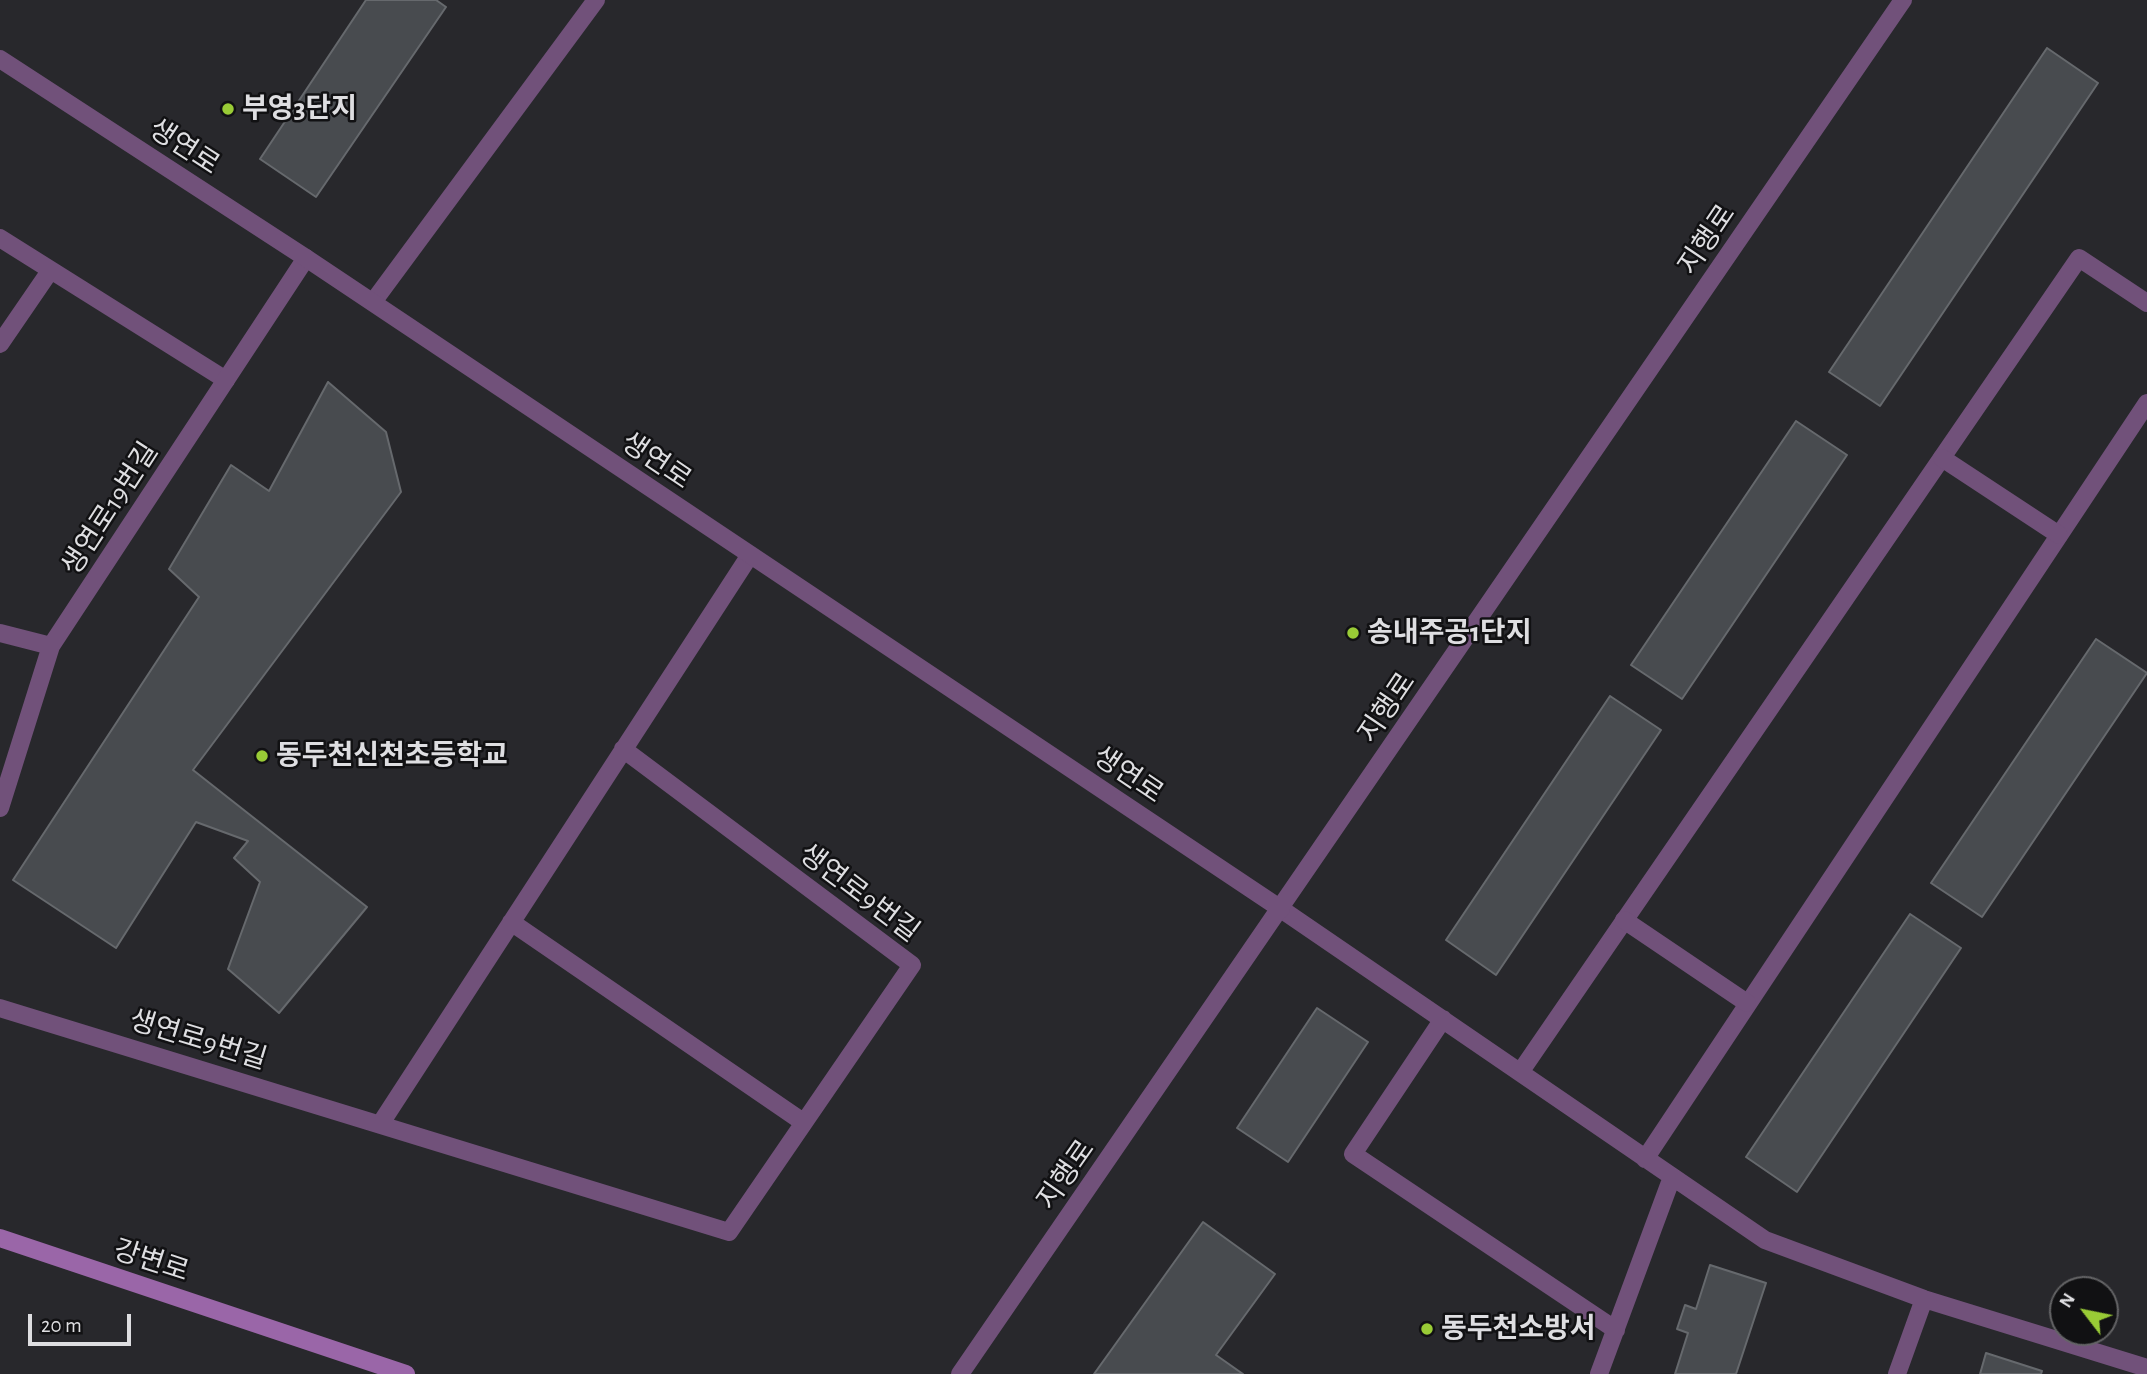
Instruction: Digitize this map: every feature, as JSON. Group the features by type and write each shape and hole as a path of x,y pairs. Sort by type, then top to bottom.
{"main road":[{"name":"강변로","path":"0,1238 406,1374"}],"street":[{"path":"373,302 596,0"},
{"name":"지행로","path":"960,1374 1903,0"},
{"name":"생연로","path":"0,59 373,302 1281,909 1521,1070 1645,1159 1765,1240 1924,1299 2147,1368"},
{"path":"0,238 226,380"},
{"name":"생연로19번길","path":"0,808 51,646 306,258"},
{"path":"1521,1070 2079,258 2147,303"},
{"path":"0,344 50,271"},
{"path":"1645,1159 2147,403"},
{"path":"1942,458 2059,535"},
{"path":"381,1123 750,555"},
{"path":"0,633 51,646"},
{"name":"생연로9번길","path":"0,1008 729,1232 912,965 623,749"},
{"path":"1624,920 1747,1003"},
{"path":"511,922 803,1122"},
{"path":"1443,1019 1353,1154 1616,1330"},
{"path":"1599,1374 1672,1177"},
{"path":"1897,1374 1924,1299"}],"building":[{"path":"366,0 436,0 446,7 316,197 260,159"},
{"path":"2047,48 2098,83 1880,406 1829,372"},
{"path":"328,382 386,432 401,492 193,770 367,907 279,1013 228,969 260,882 234,858 248,841 196,822 116,948 13,880 199,597 169,569 231,465 269,491"},
{"path":"1796,421 1847,455 1682,699 1631,665"},
{"path":"2096,639 2147,673 1982,917 1931,883"},
{"path":"1610,696 1661,730 1496,975 1446,940"},
{"path":"1910,914 1961,948 1797,1192 1746,1157"},
{"path":"1317,1008 1368,1042 1288,1162 1237,1128"},
{"path":"1203,1222 1275,1274 1216,1355 1243,1374 1094,1374"},
{"path":"1710,1265 1766,1283 1736,1374 1675,1374 1688,1333 1677,1329 1685,1305 1696,1309"},
{"path":"1986,1353 2042,1371 2041,1374 1980,1374"}],"place":[{"name":"부영3단지","path":"228,109"},
{"name":"송내주공1단지","path":"1353,633"},
{"name":"동두천신천초등학교","path":"262,756"},
{"name":"동두천소방서","path":"1427,1329"}]}
